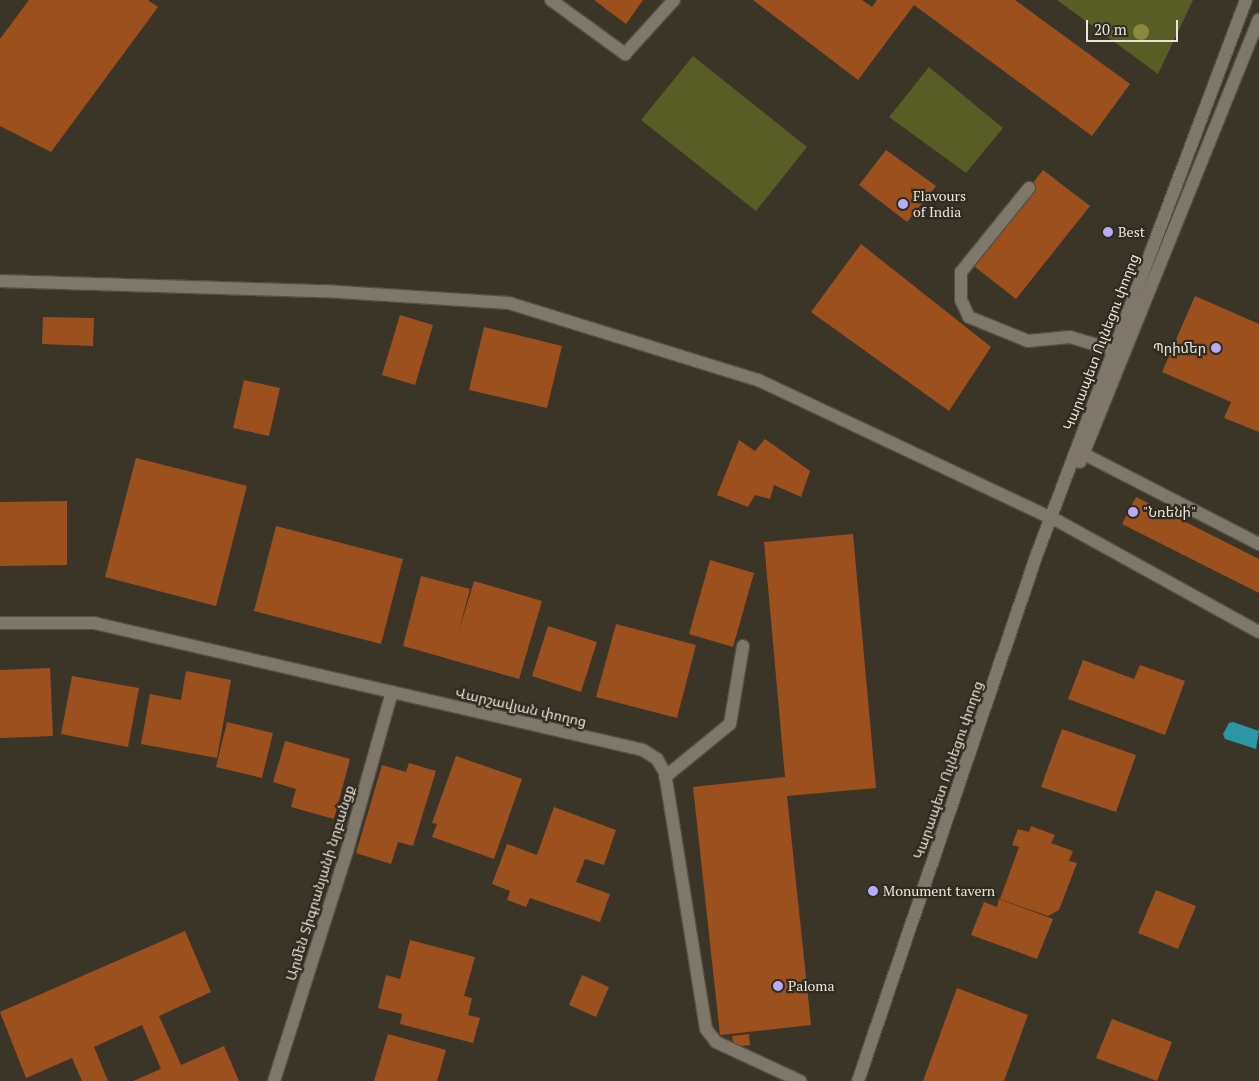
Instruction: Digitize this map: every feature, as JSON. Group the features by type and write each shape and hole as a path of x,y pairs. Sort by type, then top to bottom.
{"street":[{"path":"551,0 625,54 674,0"},
{"name":"Կարապետ Ուլնեցու փողոց","path":"1054,519 1114,350 1246,0"},
{"name":"Կարապետ Ուլնեցու փողոց","path":"858,1081 1036,554 1084,454 1259,20"},
{"path":"1029,188 961,272 961,300 970,317 1028,341 1070,337 1114,350"},
{"path":"0,281 324,291 508,303 758,380 1054,519 1259,632"},
{"path":"1084,454 1259,544"},
{"name":"Վարշավյան փողոց","path":"0,623 94,623 643,750 657,759 665,777 706,1028 716,1042 800,1081"},
{"path":"665,777 730,724 743,646"},
{"name":"Արմեն Տիգրանյանի նրբանցք","path":"274,1081 347,851 392,692"}],"green space":[{"path":"1057,0 1193,0 1158,74"},
{"path":"693,56 807,147 756,211 641,120"},
{"path":"929,67 1003,128 966,173 889,117"}],"water":[{"path":"1233,722 1259,731 1256,749 1225,739 1223,734 1229,723"}],"building":[{"path":"29,0 148,0 158,7 51,152 0,126 0,39"},
{"path":"594,0 643,0 626,24"},
{"path":"753,0 862,0 872,7 877,0 1015,0 1130,84 1092,136 914,5 858,80"},
{"name":"Flavours of India","path":"886,150 936,186 907,222 859,185"},
{"path":"1043,170 1090,206 1016,299 970,263"},
{"path":"861,244 991,347 949,411 811,312"},
{"name":"Պրիմեր","path":"1195,296 1259,324 1259,432 1224,418 1231,402 1162,372"},
{"path":"400,315 433,325 415,385 382,375"},
{"path":"43,317 94,318 93,346 42,344"},
{"path":"484,327 562,346 547,408 469,390"},
{"path":"244,380 280,388 269,436 233,428"},
{"path":"765,439 810,471 801,497 774,485 770,499 755,495 748,507 717,495 739,440 755,451"},
{"path":"136,458 247,486 216,606 105,577"},
{"path":"1136,497 1259,559 1259,593 1122,524"},
{"path":"67,501 67,565 0,566 0,502"},
{"path":"276,526 403,559 381,644 254,611"},
{"path":"853,534 876,788 787,796 811,1025 720,1035 693,787 785,777 764,542"},
{"path":"710,560 754,573 733,647 689,634"},
{"path":"421,576 470,589 458,634 474,581 542,601 519,679 403,646"},
{"path":"616,624 696,645 677,718 596,697"},
{"path":"548,626 597,642 581,692 532,676"},
{"path":"1083,660 1134,679 1140,665 1185,681 1165,735 1068,699"},
{"path":"50,668 53,736 0,738 0,670"},
{"path":"186,671 231,680 217,758 141,744 150,694 181,700"},
{"path":"72,676 139,688 128,747 61,734"},
{"path":"227,722 273,733 262,778 216,767"},
{"path":"1062,729 1136,755 1116,812 1041,787"},
{"path":"285,741 350,759 334,819 291,807 296,789 273,782"},
{"path":"456,756 522,779 494,859 432,837 437,824 432,823"},
{"path":"409,763 436,771 413,846 398,842 391,864 356,853 382,765 406,772"},
{"path":"554,807 616,830 604,865 585,859 576,882 610,894 600,922 530,898 526,907 507,900 510,891 492,884 507,844 537,855"},
{"path":"1031,826 1055,835 1051,843 1073,851 1069,861 1077,863 1059,910 1048,916 1000,899 1019,847 1012,845 1018,829 1029,832"},
{"path":"1156,890 1196,906 1178,949 1138,933"},
{"path":"999,899 1053,919 1037,959 971,935 984,902 997,907"},
{"path":"185,931 211,992 159,1016 181,1065 224,1046 239,1081 133,1081 161,1069 142,1025 94,1047 108,1081 82,1081 72,1058 26,1078 0,1012"},
{"path":"410,940 475,957 464,996 472,998 468,1015 480,1018 473,1043 400,1024 402,1014 378,1008 386,975 400,979"},
{"path":"582,975 609,987 596,1017 569,1005"},
{"path":"957,988 1028,1015 1004,1081 923,1081"},
{"path":"1112,1019 1172,1042 1157,1081 1096,1058"},
{"path":"388,1034 446,1050 437,1081 374,1081"},
{"path":"749,1034 750,1045 734,1047 732,1036"}],"place":[{"name":"Flavours of India","path":"903,204"},
{"name":"Best","path":"1108,232"},
{"name":"Պրիմեր","path":"1216,348"},
{"name":"\"Նռենի\"","path":"1133,512"},
{"name":"Monument tavern","path":"873,891"},
{"name":"Paloma","path":"778,986"}]}
